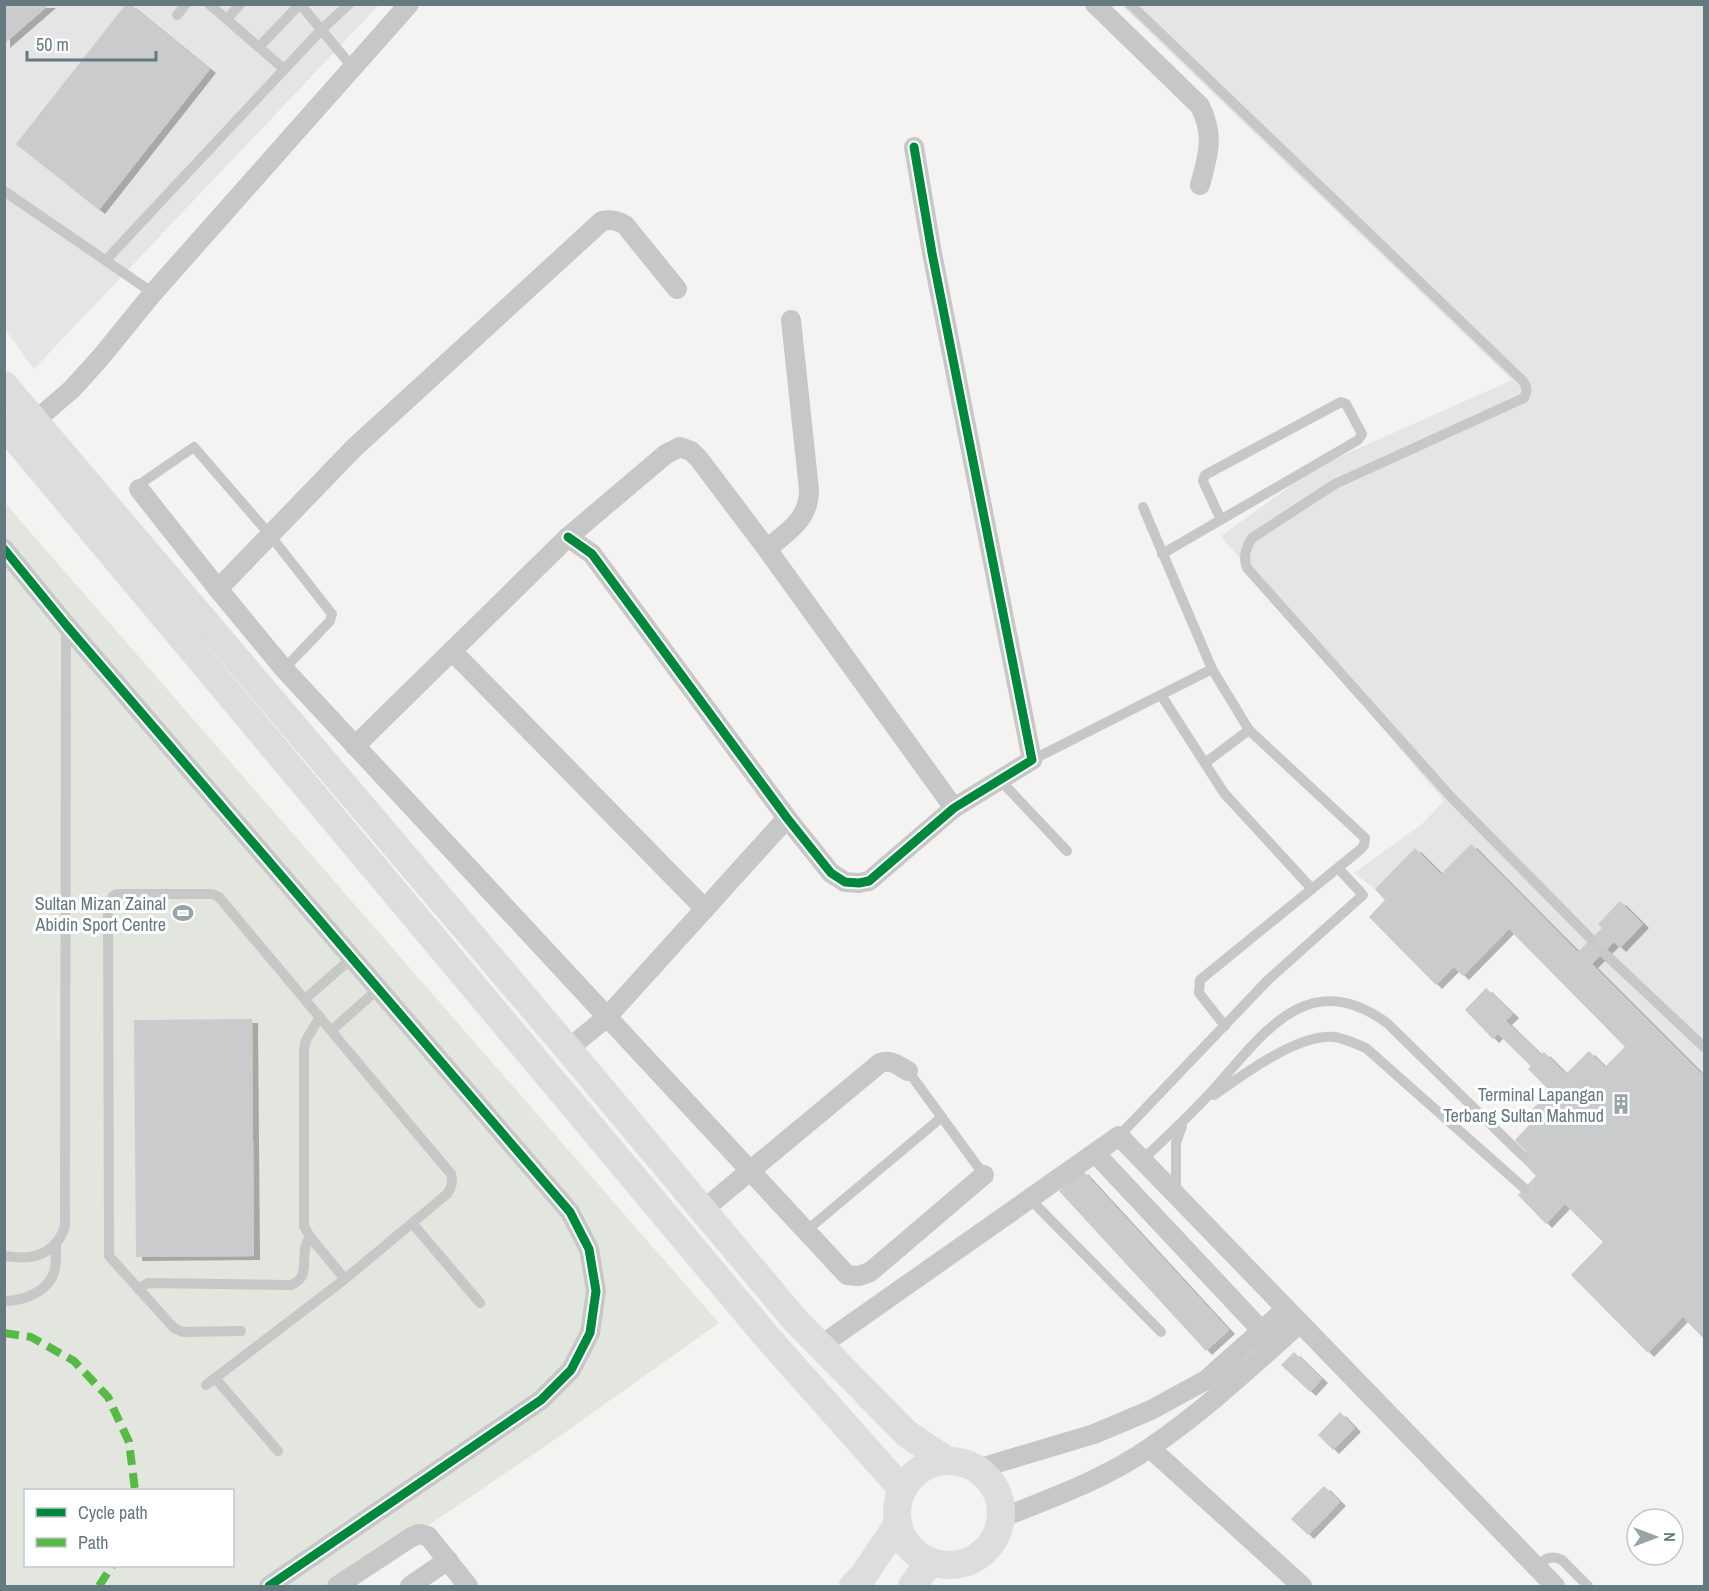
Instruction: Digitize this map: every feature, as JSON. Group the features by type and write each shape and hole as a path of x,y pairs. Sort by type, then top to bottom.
{"main road":[{"path":"4,385 795,1320 907,1434 946,1460"},
{"path":"4,425 767,1337 902,1489"},
{"path":"946,1460 964,1462 977,1469 993,1483 1000,1500 1001,1518 997,1534 989,1548 976,1558 962,1564 946,1566 930,1562 916,1555 904,1541 898,1524 897,1506 902,1489 913,1474 928,1464 946,1460"},
{"path":"858,1581 898,1524"},
{"path":"912,1587 930,1562"}],"street":[{"path":"35,420 72,389 101,357 153,293 354,69 409,4"},
{"path":"1095,4 1200,106 1205,116 1210,151 1200,185"},
{"path":"568,537 592,554 787,818 831,873 845,882 859,883 869,880 954,808 1032,760 932,253 914,147"},
{"path":"218,589 354,448 602,221 616,220 625,225 677,290"},
{"path":"767,549 804,516 809,503 791,320"},
{"path":"355,746 568,537 666,454 680,447 691,451 699,459 767,549 954,808"},
{"path":"139,489 284,669 847,1275 858,1276 870,1272 984,1175"},
{"path":"4,549 66,625 570,1212 589,1249 596,1291 590,1333 571,1370 541,1400 269,1587"},
{"path":"452,651 705,909"},
{"path":"568,1049 607,1017 787,818"},
{"path":"703,1210 880,1063 886,1060 908,1071"},
{"path":"820,1346 1119,1136 1555,1587"},
{"path":"1095,1153 1262,1331"},
{"path":"870,1272 892,1295"},
{"path":"977,1469 1094,1434 1151,1410 1206,1380 1262,1331 1293,1316"},
{"path":"1001,1518 1088,1483 1150,1448 1222,1393 1293,1316"},
{"path":"1150,1448 1302,1587"},
{"path":"337,1587 388,1551 419,1534 428,1536 468,1587"},
{"path":"410,1587 448,1560"}],"lane":[{"path":"177,15 186,4"},
{"path":"209,4 284,69"},
{"path":"227,19 240,4"},
{"path":"259,47 300,4 354,69"},
{"path":"106,260 321,30 349,4"},
{"path":"1130,4 1527,387 1524,398 1335,484 1252,538 1248,544 1244,561 1247,568 1451,797 1591,939"},
{"path":"4,191 153,293"},
{"path":"1162,554 1221,520 1358,440 1362,434 1346,404 1341,402 1205,476 1203,481 1221,520"},
{"path":"139,489 143,482 194,447 270,535 332,614 330,621 284,669"},
{"path":"1143,507 1212,669 1249,729 1365,838 1361,849 1200,980 1198,993 1225,1026"},
{"path":"4,1256 29,1257 45,1252 56,1244 65,1227 66,625"},
{"path":"1032,760 1212,669"},
{"path":"1161,695 1224,793 1312,890"},
{"path":"1205,763 1249,729"},
{"path":"1000,780 1067,851"},
{"path":"1119,1136 1250,999 1271,985 1363,895 1338,868"},
{"path":"206,1385 345,1279 447,1194 452,1188 453,1181 451,1174 219,897 213,894 117,894 108,904 109,1256 179,1331 241,1331"},
{"path":"1603,952 1704,1047"},
{"path":"305,999 352,958"},
{"path":"332,1030 378,989"},
{"path":"1142,1160 1183,1123 1262,1035 1283,1016 1309,1005 1336,1002 1364,1008 1388,1023 1523,1156"},
{"path":"320,1017 306,1040 304,1050 304,1227 345,1279"},
{"path":"1199,1106 1265,1060 1304,1042 1334,1037 1348,1040 1366,1048 1524,1188"},
{"path":"908,1071 984,1175"},
{"path":"806,1231 942,1117"},
{"path":"1176,1196 1176,1143 1183,1123"},
{"path":"1029,1199 1161,1332"},
{"path":"412,1223 480,1304"},
{"path":"138,1289 148,1283 291,1285 297,1283 304,1272 305,1244 310,1237"},
{"path":"4,1301 27,1298 44,1288 54,1275 56,1244"},
{"path":"215,1378 278,1451"},
{"path":"1536,1567 1545,1559 1557,1557 1588,1587"}],"shaded area":[{"path":"4,5 379,5 34,369 5,329"},
{"path":"1121,5 1704,5 1704,1339 1683,1318 1648,1353 1571,1275 1603,1242 1566,1204 1546,1224 1518,1195 1536,1176 1520,1159 1526,1152 1515,1140 1531,1123 1525,1117 1550,1091 1499,1034 1493,1039 1465,1010 1486,988 1513,1014 1507,1021 1540,1055 1544,1052 1566,1074 1589,1051 1605,1067 1625,1046 1509,930 1463,976 1454,967 1436,985 1369,917 1385,900 1354,873 1422,824 1444,801 1221,536 1317,467 1512,380"},
{"name":"Sultan Mizan Zainal Abidin Sport Centre","path":"5,503 719,1323 550,1443 339,1586 5,1586"}],"building":[{"path":"4,4 50,4 4,44"},
{"path":"126,4 130,4 210,69 99,210 16,144"},
{"name":"Terminal Lapangan Terbang Sultan Mahmud","path":"1471,844 1578,952 1602,928 1598,924 1620,901 1643,924 1620,948 1614,942 1592,964 1702,1074 1704,1071 1704,1339 1683,1317 1648,1353 1571,1275 1603,1242 1565,1204 1546,1224 1518,1195 1536,1176 1520,1159 1527,1152 1515,1140 1531,1123 1525,1117 1550,1091 1528,1069 1531,1066 1498,1034 1493,1039 1465,1010 1486,988 1513,1014 1506,1021 1541,1055 1544,1052 1566,1074 1589,1051 1605,1067 1625,1047 1509,929 1463,976 1454,967 1436,985 1369,917 1385,900 1375,889 1415,848 1441,874"},
{"path":"252,1019 254,1256 136,1257 134,1020"},
{"path":"1082,1170 1229,1330 1206,1351 1059,1191"},
{"path":"1294,1352 1322,1379 1310,1392 1281,1365"},
{"path":"1340,1412 1355,1428 1333,1450 1318,1435"},
{"path":"1324,1486 1340,1502 1308,1535 1291,1519"}],"marked path":[{"path":"4,1333 31,1337 74,1361 108,1397 129,1442 135,1489"},
{"path":"99,1586 111,1567"}],"cycle path":[{"path":"568,537 592,554 787,818 831,873 845,882 869,881 954,808 1032,760 932,253 914,147"},
{"path":"4,549 66,625 570,1212 589,1249 596,1291 590,1333 571,1370 541,1400 269,1586"}],"place":[{"name":"Sultan Mizan Zainal Abidin Sport Centre","path":"183,913"},
{"name":"Terminal Lapangan Terbang Sultan Mahmud","path":"1621,1104"}]}
